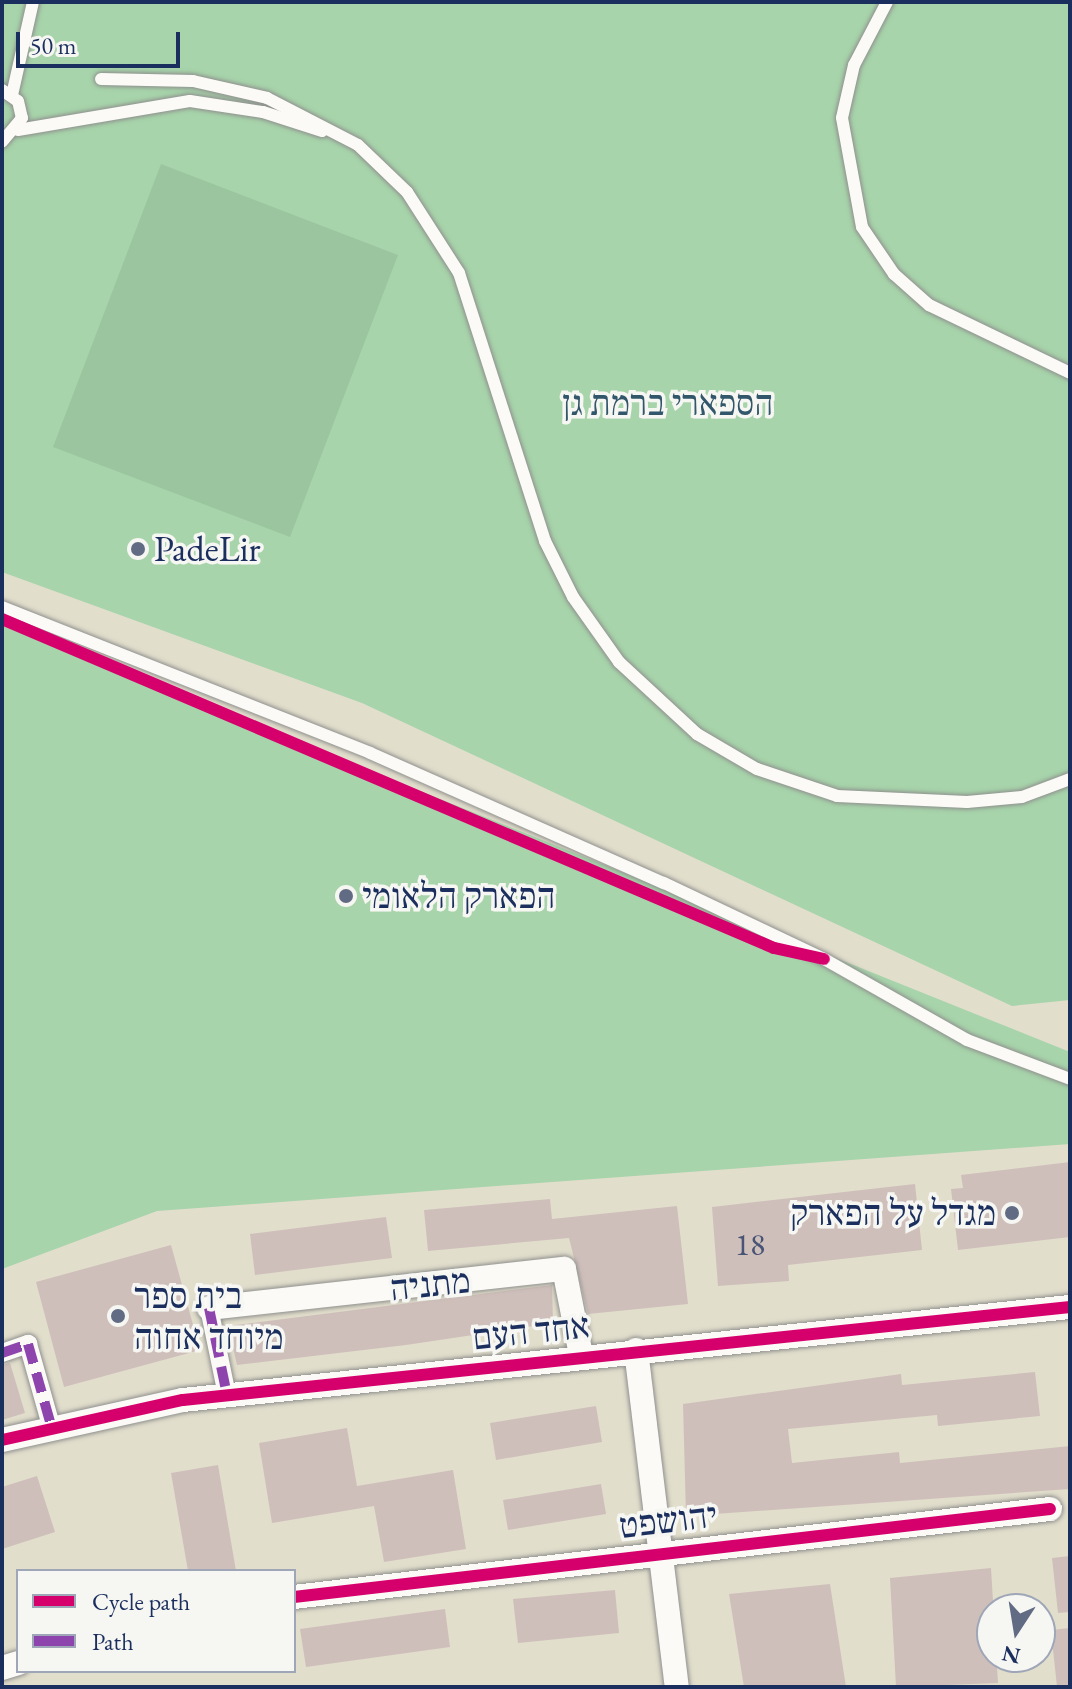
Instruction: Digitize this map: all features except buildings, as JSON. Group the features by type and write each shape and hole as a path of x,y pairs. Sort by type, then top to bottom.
{"street":[{"name":"מתניה","path":"209,1308 564,1269 581,1355"},
{"name":"אחד העם","path":"2,1440 227,1395 581,1355 1070,1307"},
{"path":"209,1308 227,1395"},
{"path":"2,1353 28,1344 52,1429"},
{"path":"636,1350 666,1549 677,1687"},
{"name":"יהושפט","path":"296,1597 666,1549 1050,1509"}],"lane":[{"path":"18,130 21,109 7,92 33,2"},
{"path":"887,2 854,65 842,118 862,227 894,274 929,305 1070,373"},
{"path":"101,79 229,85 358,145 407,192 459,273 545,541 593,631 662,708 757,769 837,796 967,802 1022,797 1070,779"},
{"path":"2,142 18,130 190,101 263,112 358,145"},
{"path":"2,607 566,840 824,959 967,1040 1070,1079"}],"green space":[{"name":"הספארי ברמת גן","path":"2,2 1070,2 1070,1000 1012,1006 362,703 2,572"},
{"path":"161,164 398,255 290,537 53,447"},
{"name":"הפארק הלאומי","path":"2,623 1070,1052 1070,1144 157,1211 2,1269"}],"marked path":[{"path":"209,1308 227,1395"},
{"path":"2,1353 28,1344 52,1429"}],"cycle path":[{"path":"2,619 774,948 824,959"},
{"path":"2,1440 183,1400 1070,1307"},
{"path":"296,1597 1050,1509"}],"place":[{"name":"PadeLir","path":"138,549"},
{"name":"הפארק הלאומי","path":"346,896"},
{"name":"מגדל על הפארק","path":"1012,1213"},
{"name":"בית ספר מיוחד אחוה","path":"118,1316"}]}
